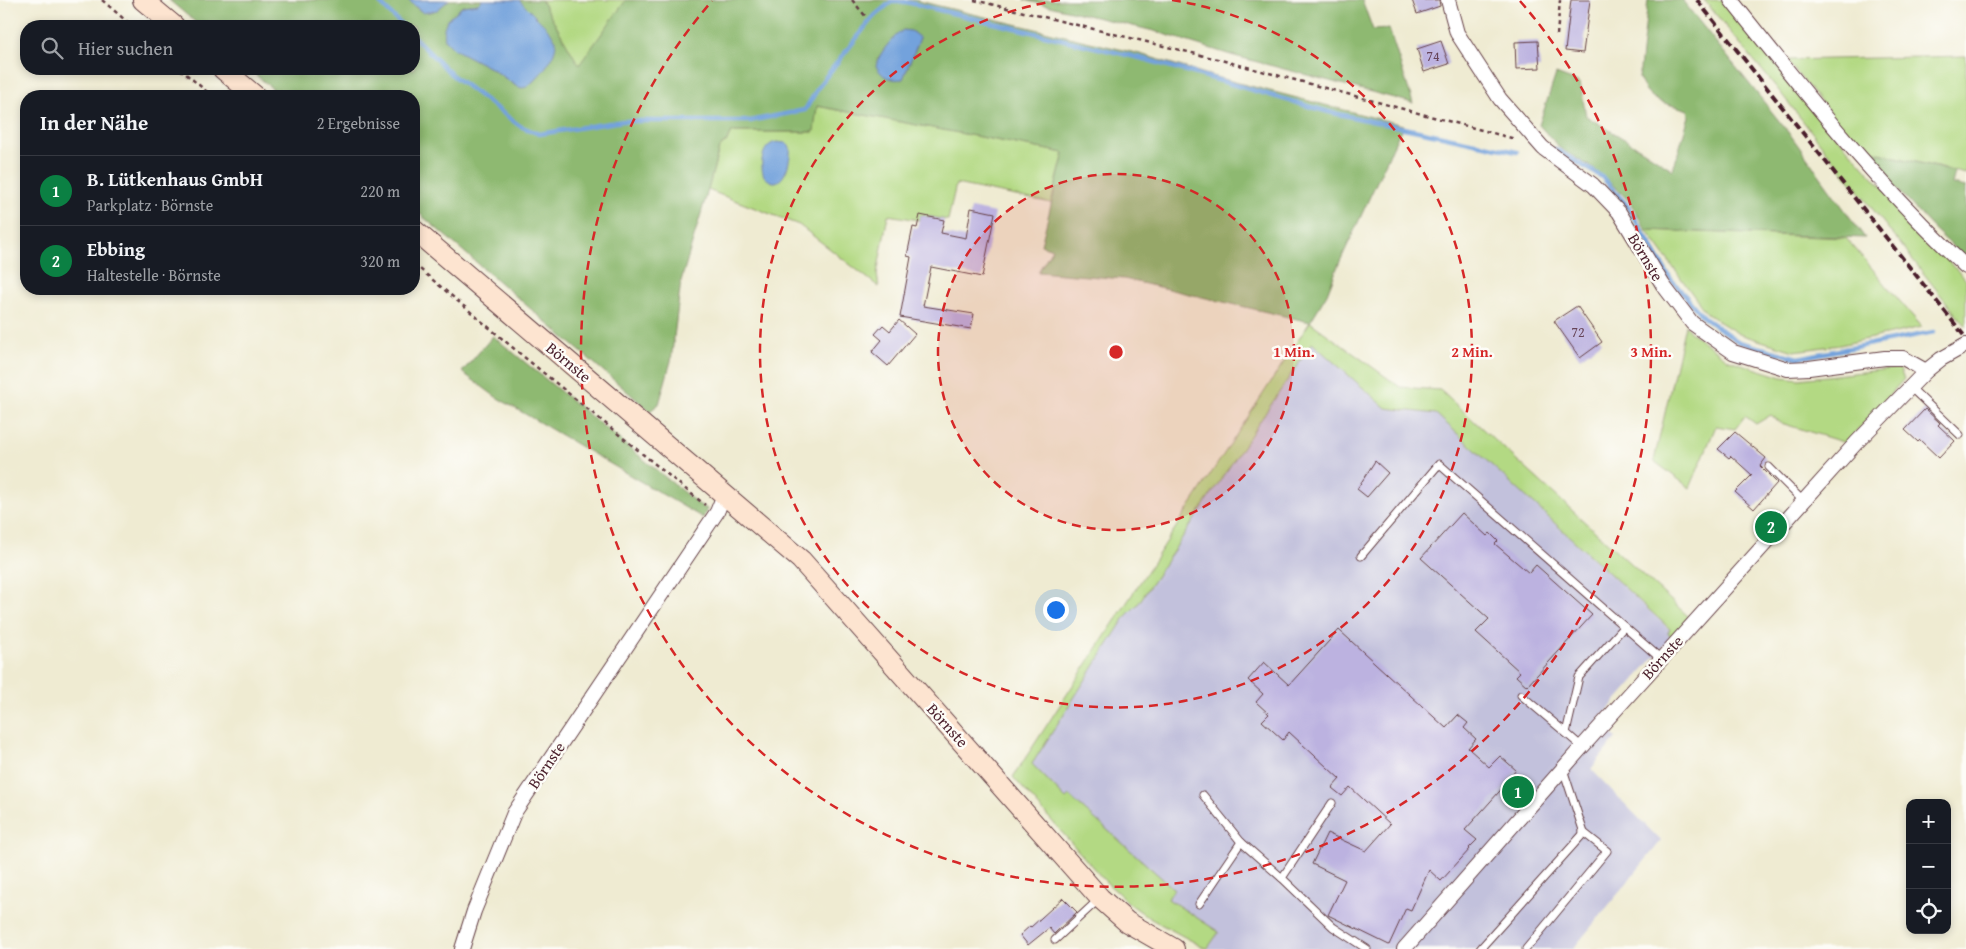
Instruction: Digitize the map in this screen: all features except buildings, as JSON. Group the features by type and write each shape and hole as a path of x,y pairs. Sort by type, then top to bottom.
{"street":[{"path":"143,0 167,20"},
{"name":"Börnste","path":"1448,0 1457,34 1500,98 1543,148 1592,185 1619,212 1662,285 1692,323 1732,352 1788,369 1884,358 1903,358 1926,371"},
{"path":"1731,0 1818,109 1922,226 1966,267"},
{"path":"230,75 248,90"},
{"name":"Börnste","path":"420,235 721,504 801,560 1100,898 1127,922 1174,949"},
{"name":"Börnste","path":"1404,949 1803,501 1910,386 1941,359 1966,345"},
{"name":"Börnste","path":"462,949 474,911 514,812 721,504"}],"lane":[{"path":"1910,386 1960,435"},
{"path":"1361,556 1439,464 1661,659"},
{"path":"1769,466 1803,501"},
{"path":"1566,733 1579,678 1624,626"},
{"path":"1521,695 1582,747"},
{"path":"1526,949 1607,851 1583,832 1563,769"},
{"path":"1203,796 1242,842 1333,927 1367,949"},
{"path":"1282,878 1332,803"},
{"path":"1480,949 1583,832"},
{"path":"1199,904 1242,842"},
{"path":"1056,940 1100,898"}],"path":[{"path":"102,0 125,20"},
{"path":"852,0 868,18"},
{"path":"974,0 1227,62 1543,148"},
{"path":"1557,35 1560,0"},
{"path":"187,75 205,90"},
{"path":"420,269 700,502 721,504"}],"shaded area":[{"path":"1312,343 1386,408 1436,414 1670,630 1668,635 1671,638 1598,721 1616,738 1591,769 1661,841 1573,949 1208,949 1219,932 1168,899 1173,889 1069,797 1066,800 1031,764 1126,616 1138,604"}],"green space":[{"path":"169,0 408,0 419,10 428,12 437,9 449,0 482,0 478,4 463,6 447,20 444,35 516,86 532,83 554,52 530,12 519,0 541,0 579,65 626,0 914,0 1140,54 1215,77 1403,125 1337,268 1327,294 1310,322 1124,279 1038,272 1052,249 1041,245 1064,153 817,106 814,132 731,132 727,141 719,148 681,281 671,361 659,404 650,411 420,214 420,90 274,90 256,75 420,75 420,20 193,20","holes":["903,30 914,33 877,59"]},
{"path":"541,0 626,0 579,66"},
{"path":"1024,0 1362,0 1373,30 1389,29 1413,103 1231,55 1154,31"},
{"path":"1648,0 1682,0 1792,137 1865,238 1646,230 1630,202 1617,189 1591,167 1561,149 1539,125 1556,74 1580,83 1586,116 1673,170 1689,116 1688,110 1659,101 1653,97 1643,87 1639,78"},
{"path":"1704,0 1724,0 1830,129 1966,280 1966,327 1776,87"},
{"path":"1966,56 1966,174 1859,148 1786,60"},
{"path":"817,106 1064,153 1051,203 956,184 948,220 920,215 919,220 888,215 877,274 879,287 799,225 708,190 719,148 727,141 731,132 813,132"},
{"path":"1859,148 1955,172 1952,184 1966,187 1966,252 1964,257 1933,228"},
{"path":"1646,230 1846,238 1922,327 1840,345 1794,351 1739,334 1707,314"},
{"path":"1310,322 1400,387 1440,390 1689,617 1671,638 1668,633 1670,629 1436,414 1386,408 1312,343 1138,604 1126,616 1032,764 1066,799 1069,796 1174,889 1168,899 1219,932 1207,949 1151,919 1130,904 1104,880 1013,777"},
{"path":"1685,325 1689,331 1729,360 1782,377 1799,379 1899,368 1904,379 1846,443 1781,423 1771,415 1756,424 1745,416 1735,429 1716,426 1690,488 1654,461"},
{"path":"493,336 698,504 707,509 703,518 496,397 462,372"}],"water":[{"path":"408,0 449,0 437,10 423,13"},
{"path":"482,0 519,0 550,31 556,41 554,54 542,72 527,87 516,86 494,70 454,49 445,40 444,28 447,20 463,6 478,4"},
{"path":"903,30 911,31 920,38 903,79 890,79 881,73 876,66 877,61 886,46"},
{"path":"777,142 786,143 790,147 790,153 787,168 781,179 776,182 770,181 764,176 762,160 768,146"}],"waterway":[{"path":"377,0 397,20"},
{"path":"420,43 452,75 520,126 539,134 623,121 750,121 805,110 821,83 873,17 891,2 906,2 1144,59 1329,112 1517,152"},
{"path":"1555,149 1602,177 1626,204 1670,278 1704,318 1739,342 1798,358 1934,332"}],"railway":[{"path":"1697,0 1966,338"}],"place":[{"name":"Ebbing","path":"1771,527"},
{"name":"B. Lütkenhaus GmbH","path":"1518,792"}]}
